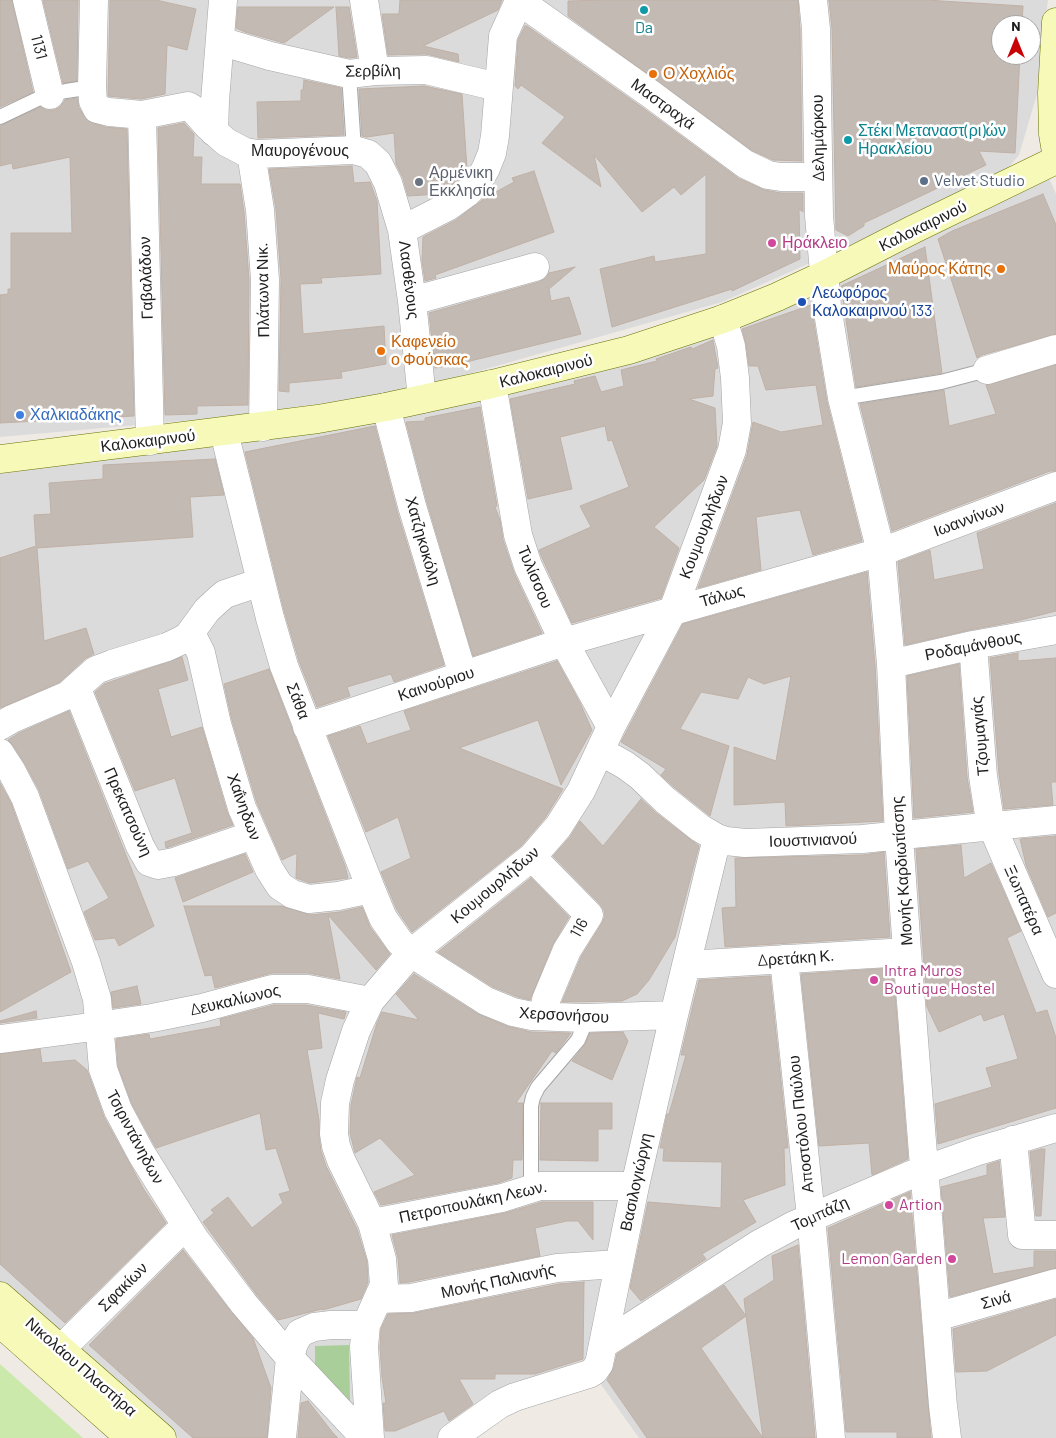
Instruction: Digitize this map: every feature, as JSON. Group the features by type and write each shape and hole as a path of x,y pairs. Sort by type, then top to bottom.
{"main road":[{"path":"1056,22 1052,93 1053,134 1056,152"},
{"name":"Καλοκαιρινού","path":"0,459 263,427 386,407 492,384 629,350 723,319 824,275 1056,160"},
{"name":"Νικολάου Πλαστήρα","path":"0,1296 162,1438"},
{"name":"Νικολάου Πλαστήρα","path":"0,1323 130,1438"}],"street":[{"name":"1131","path":"27,0 50,95"},
{"path":"92,87 94,0"},
{"path":"214,132 223,0"},
{"path":"364,0 375,71"},
{"name":"Δελημάρκου","path":"813,0 816,29 818,177 824,275"},
{"name":"Μαστραχά","path":"519,1 644,89 745,164 768,175 818,177"},
{"name":"Λασθένους","path":"422,399 412,301 402,230 449,206 478,182 492,152 495,136 502,36 519,1"},
{"name":"Σερβίλη","path":"220,41 270,56 349,74 375,71 426,70 498,87"},
{"name":"Μαυρογένους","path":"92,87 93,101 97,109 109,112 142,115 188,106 194,109 214,132 235,148 251,154 354,150 368,154 380,167 388,183 402,230"},
{"name":"Γαβαλάδων","path":"142,115 150,441"},
{"name":"Πλάτωνα Νικ.","path":"251,154 260,210 265,280 263,427"},
{"path":"412,301 535,266"},
{"name":"Μονής Καρδιωτίσσης","path":"824,275 827,306 842,398 881,552 891,664 899,836 907,952 947,1438"},
{"name":"Κουμουρλήδων","path":"366,1325 384,1284 384,1268 378,1238 336,1146 334,1134 340,1080 356,1031 370,1001 411,953 532,857 569,812 611,727 673,610 732,450 736,434 733,358 729,336 723,319"},
{"path":"986,370 1056,349"},
{"name":"Τυλίσσου","path":"492,384 518,535 528,566 564,642 611,727"},
{"name":"Χατζηκοκόλη","path":"386,407 412,506 463,675"},
{"name":"Σάθα","path":"224,432 284,666 383,918 399,941 411,953"},
{"name":"Ιωαννίνων","path":"881,552 1056,486"},
{"name":"Τάλως","path":"564,642 881,552"},
{"path":"0,726 60,699 77,689 96,670 180,642 188,636 207,610 218,599 225,594 261,582"},
{"name":"Ροδαμάνθους","path":"891,664 973,645 1056,630"},
{"name":"Χαΐνηδων","path":"188,636 195,642 201,653 217,724 242,808 269,869 276,880 285,890 292,894 316,900 371,889"},
{"name":"Καινούριου","path":"308,727 564,642"},
{"name":"Τζουμαγιάς","path":"973,645 983,776 992,826"},
{"name":"Πρεκατσούνη","path":"77,689 140,846 149,862 158,865 174,862 253,835"},
{"name":"Ιουστινιανού","path":"600,751 640,776 689,819 717,838 726,841 745,843 829,841 1056,820"},
{"name":"Τσιριντάνηδων","path":"0,753 15,776 25,797 75,931 95,992 101,1060 110,1092 141,1153 186,1225 244,1304 290,1358 365,1438"},
{"name":"Ξωπατέρα","path":"992,826 1056,974"},
{"name":"Βασιλογιώργη","path":"452,1438 500,1404 515,1397 567,1382 594,1371 599,1364 635,1186 717,838"},
{"name":"116","path":"532,857 589,915 567,950 546,1000 542,1016"},
{"name":"Δρετάκη Κ.","path":"686,965 907,952"},
{"name":"Χερσονήσου","path":"411,953 494,1005 513,1012 542,1016 584,1018 674,1014"},
{"name":"Αποστόλου Παύλου","path":"784,959 811,1217 831,1438"},
{"name":"Δευκαλίωνος","path":"0,1039 99,1026 202,1008 272,989 308,990 370,1001"},
{"name":"Τομπάζη","path":"604,1344 759,1244 811,1217 924,1170 1013,1140 1056,1128"},
{"path":"1013,1140 1022,1235 1056,1235"},
{"name":"Πετροπουλάκη Λεων.","path":"372,1223 502,1198 531,1188 548,1185 635,1186"},
{"name":"Σφακίων","path":"61,1349 186,1225"},
{"name":"Μονής Παλιανής","path":"378,1299 411,1298 557,1268 618,1264"},
{"name":"Σινά","path":"936,1317 1056,1283"},
{"path":"282,1438 290,1358 297,1336 304,1331 331,1325 366,1325 364,1347 370,1438"}],"lane":[{"path":"349,74 354,150"},
{"path":"0,117 32,101 50,95 92,87"},
{"path":"842,398 941,382 986,370"},
{"path":"531,1188 531,1106 533,1097 538,1087 578,1040 584,1018"}],"shaded area":[{"path":"0,0 1048,0 1041,60 1041,15 991,15 991,65 1040,65 1037,94 1019,155 1006,170 869,237 722,302 454,378 368,397 206,419 0,437"},
{"path":"1048,176 1056,194 1056,1438 639,1438 597,1379 443,1438 179,1438 130,1399 0,1283 0,474 318,427 564,379"}],"green space":[{"path":"349,1345 350,1402 315,1370 315,1346"},
{"path":"0,1364 47,1406 83,1438 0,1438"}],"building":[{"path":"0,0 12,0 33,92 0,107"},
{"path":"43,0 78,0 77,81 63,83"},
{"path":"110,0 156,0 196,9 187,50 167,45 165,94 141,99 108,96"},
{"path":"400,0 502,0 498,10 423,46 458,54 459,62 426,54 388,55 382,14 399,14"},
{"path":"798,0 802,161 773,160 753,151 568,16 568,1"},
{"path":"829,0 926,0 1023,6 1023,15 991,15 991,65 1019,65 1015,153 979,151 986,165 864,223 864,226 848,236 836,230 832,29"},
{"path":"238,7 334,7 284,43 236,28"},
{"path":"336,7 349,7 357,57 339,56"},
{"path":"525,26 643,108 738,178 765,190 781,193 803,193 803,212 799,209 800,259 732,291 732,289 612,327 600,269 654,256 655,262 706,254 706,174 681,195 674,187 642,212 594,155 601,187 542,143 565,117 521,85 518,89 515,86 518,40"},
{"path":"304,80 341,88 344,135 258,138 257,102 301,101 301,90 303,90"},
{"path":"424,86 462,94 467,169 457,181 439,194 408,196 403,178 396,164 394,133 362,136 359,89"},
{"path":"77,98 79,108 88,121 105,127 127,129 134,416 0,423 0,295 8,294 8,289 11,289 11,233 72,233 70,157 13,169 12,163 0,166 0,126 41,107 46,110 54,110 60,107 65,100"},
{"path":"184,123 194,134 193,157 202,157 201,184 240,184 249,280 248,405 197,406 197,414 165,415 158,128"},
{"path":"352,166 354,183 370,182 377,201 381,274 321,278 322,283 300,284 303,334 384,326 386,364 341,372 342,378 289,383 289,392 279,391 281,279 276,209 269,169"},
{"path":"534,171 554,232 435,275 436,278 425,281 422,261 423,237 456,220 485,198 514,182 512,178"},
{"path":"1043,194 1056,225 1056,334 977,358 938,239 952,231"},
{"path":"925,247 942,373 856,387 841,286"},
{"path":"575,267 549,289 551,301 569,297 581,334 435,368 429,313 539,282 546,278 549,273"},
{"path":"811,305 827,402 862,541 813,555 800,510 756,517 761,570 698,588 747,455 753,422 781,432 823,425 816,385 766,390 758,366 749,366 742,329"},
{"path":"713,340 718,368 715,369 713,396 689,399 715,408 717,446 704,480 654,527 679,548 661,598 572,623 539,550 591,527 580,506 629,487 612,440 608,441 605,426 560,437 572,489 528,499 510,399 575,384 574,381 595,376 601,392 624,386 621,370 657,361 656,359 691,347 692,349"},
{"path":"1056,365 1056,471 1050,471 892,531 860,404 944,390 949,426 996,414 986,385"},
{"path":"480,407 497,506 495,507 500,520 503,540 514,573 542,633 473,656 427,502 406,422 425,421 425,418"},
{"path":"375,426 397,511 444,665 394,682 391,674 347,687 350,696 317,707 299,661 285,614 245,452"},
{"path":"215,459 224,495 190,497 193,537 37,548 44,641 86,628 94,654 86,658 60,682 0,708 0,558 36,546 34,515 51,514 49,483 103,479 103,465"},
{"path":"1056,503 1056,611 905,645 898,562 930,550 934,580 984,569 977,533"},
{"path":"867,572 875,665 883,821 786,826 785,802 734,805 734,747 776,761 791,676 764,684 748,677 738,699 701,692 680,729 729,746 710,816 661,775 666,769 621,742 683,624"},
{"path":"1018,653 1018,661 1056,658 1056,782 1051,782 1053,805 1004,809 999,774 990,658"},
{"path":"182,657 188,680 158,689 171,737 202,727 227,812 233,825 166,848 165,842 192,833 175,778 135,791 95,692 104,684"},
{"path":"557,661 580,703 592,730 561,785 538,720 459,748 563,789 545,818 521,846 412,932 397,910 381,872 411,858 398,817 366,832 328,736 360,726 367,744 411,730 404,711"},
{"path":"959,664 967,777 973,812 914,818 907,676"},
{"path":"269,669 348,878 310,883 296,878 297,853 282,860 257,803 232,720 224,684"},
{"path":"69,711 154,926 119,946 115,938 95,940 84,912 109,898 88,861 68,869 39,790 24,762 8,740 19,733"},
{"path":"0,783 11,803 71,972 0,1012"},
{"path":"641,799 699,846 675,937 649,980 637,994 622,1001 562,1002 581,957 605,916 600,904 553,856 570,837 580,821 603,846"},
{"path":"1056,836 1056,913 1048,917 1026,865 1020,839"},
{"path":"961,845 964,878 991,863 1021,931 1007,938 1036,1013 1047,1010 1056,1038 1056,1108 938,1144 935,1104 992,1087 986,1068 1018,1059 1004,1014 984,1021 981,1014 939,1032 927,1007 916,849"},
{"path":"884,852 890,937 725,947 722,908 736,907 735,858 863,855"},
{"path":"245,854 253,872 183,902 175,878"},
{"path":"531,878 569,917 553,944 530,1000 493,987 438,952"},
{"path":"184,906 282,906 310,915 340,912 362,907 370,927 390,954 376,970 328,915 340,979 308,973 272,973 215,988 212,975 205,976"},
{"path":"893,968 908,1159 872,1175 869,1143 819,1146 801,974"},
{"path":"414,974 478,1014 507,1026 531,1032 571,1033 556,1053 552,1051 516,1103 523,1103 522,1160 513,1160 512,1178 498,1183 381,1205 374,1192 415,1175 380,1138 355,1153 350,1133 351,1105 357,1077 360,1078 382,1012 419,1020 396,994"},
{"path":"770,976 788,1148 784,1148 785,1185 743,1200 756,1222 702,1254 706,1259 641,1301 630,1288 648,1202 721,1208 722,1162 663,1161 664,1148 660,1148 667,1114 669,1114 686,1055 681,1055 699,980"},
{"path":"137,986 141,1004 113,1008 111,992"},
{"path":"274,1005 306,1005 346,1012 344,1019 318,1013 322,1048 307,1050 319,1120 321,1151 327,1169 357,1229 367,1262 368,1282 361,1299 278,1320 256,1294 203,1222 214,1213 211,1210 228,1197 252,1228 283,1203 279,1194 290,1191 276,1148 266,1150 260,1113 156,1148 132,1104 118,1066 116,1039 149,1034 150,1039 221,1026 220,1019"},
{"path":"36,1011 37,1018 0,1023 0,1021"},
{"path":"623,1032 628,1041 612,1080 572,1061 585,1045 590,1033"},
{"path":"40,1049 42,1063 75,1060 87,1070 104,1117 143,1188 166,1223 65,1323 0,1264 0,1054"},
{"path":"541,1103 612,1103 612,1129 598,1129 598,1161 540,1160"},
{"path":"1045,1149 1041,1216 1036,1216 1030,1152"},
{"path":"999,1161 1005,1217 983,1218 993,1274 1034,1267 1034,1251 1056,1251 1056,1268 950,1297 941,1187 987,1175 987,1165"},
{"path":"910,1192 931,1438 897,1438 897,1432 846,1432 828,1228"},
{"path":"542,1202 593,1202 593,1240 578,1221 567,1221 535,1228 540,1256 400,1283 398,1258 392,1235 505,1213"},
{"path":"798,1245 815,1438 763,1438 744,1299 774,1280 772,1256"},
{"path":"183,1250 253,1338 271,1388 267,1438 193,1438 89,1345"},
{"path":"584,1282 583,1359 535,1374 495,1374 495,1379 459,1379 473,1404 449,1421 444,1411 395,1431 385,1431 383,1403 386,1403 380,1347 381,1329 388,1314 414,1313 559,1284"},
{"path":"724,1285 746,1316 701,1348 763,1438 647,1438 607,1380 614,1367 617,1354"},
{"path":"1056,1299 1056,1335 987,1371 956,1372 953,1329"},
{"path":"308,1401 338,1438 298,1438 301,1403"}],"place":[{"name":"Da","path":"644,10"},
{"name":"Ο Χοχλιός","path":"653,74"},
{"name":"Στέκι Μεταναστ(ρι)ών Ηρακλείου","path":"848,140"},
{"name":"Velvet Studio","path":"924,181"},
{"name":"Αρμένικη Εκκλησία","path":"419,182"},
{"name":"Ηράκλειο","path":"772,243"},
{"name":"Μαύρος Κάτης","path":"1001,269"},
{"name":"Λεωφόρος Καλοκαιρινού 133","path":"802,302"},
{"name":"Καφενείο ο Φούσκας","path":"381,351"},
{"name":"Χαλκιαδάκης","path":"20,415"},
{"name":"Intra Muros Boutique Hostel","path":"874,980"},
{"name":"Artion","path":"889,1205"},
{"name":"Lemon Garden","path":"952,1259"}]}
